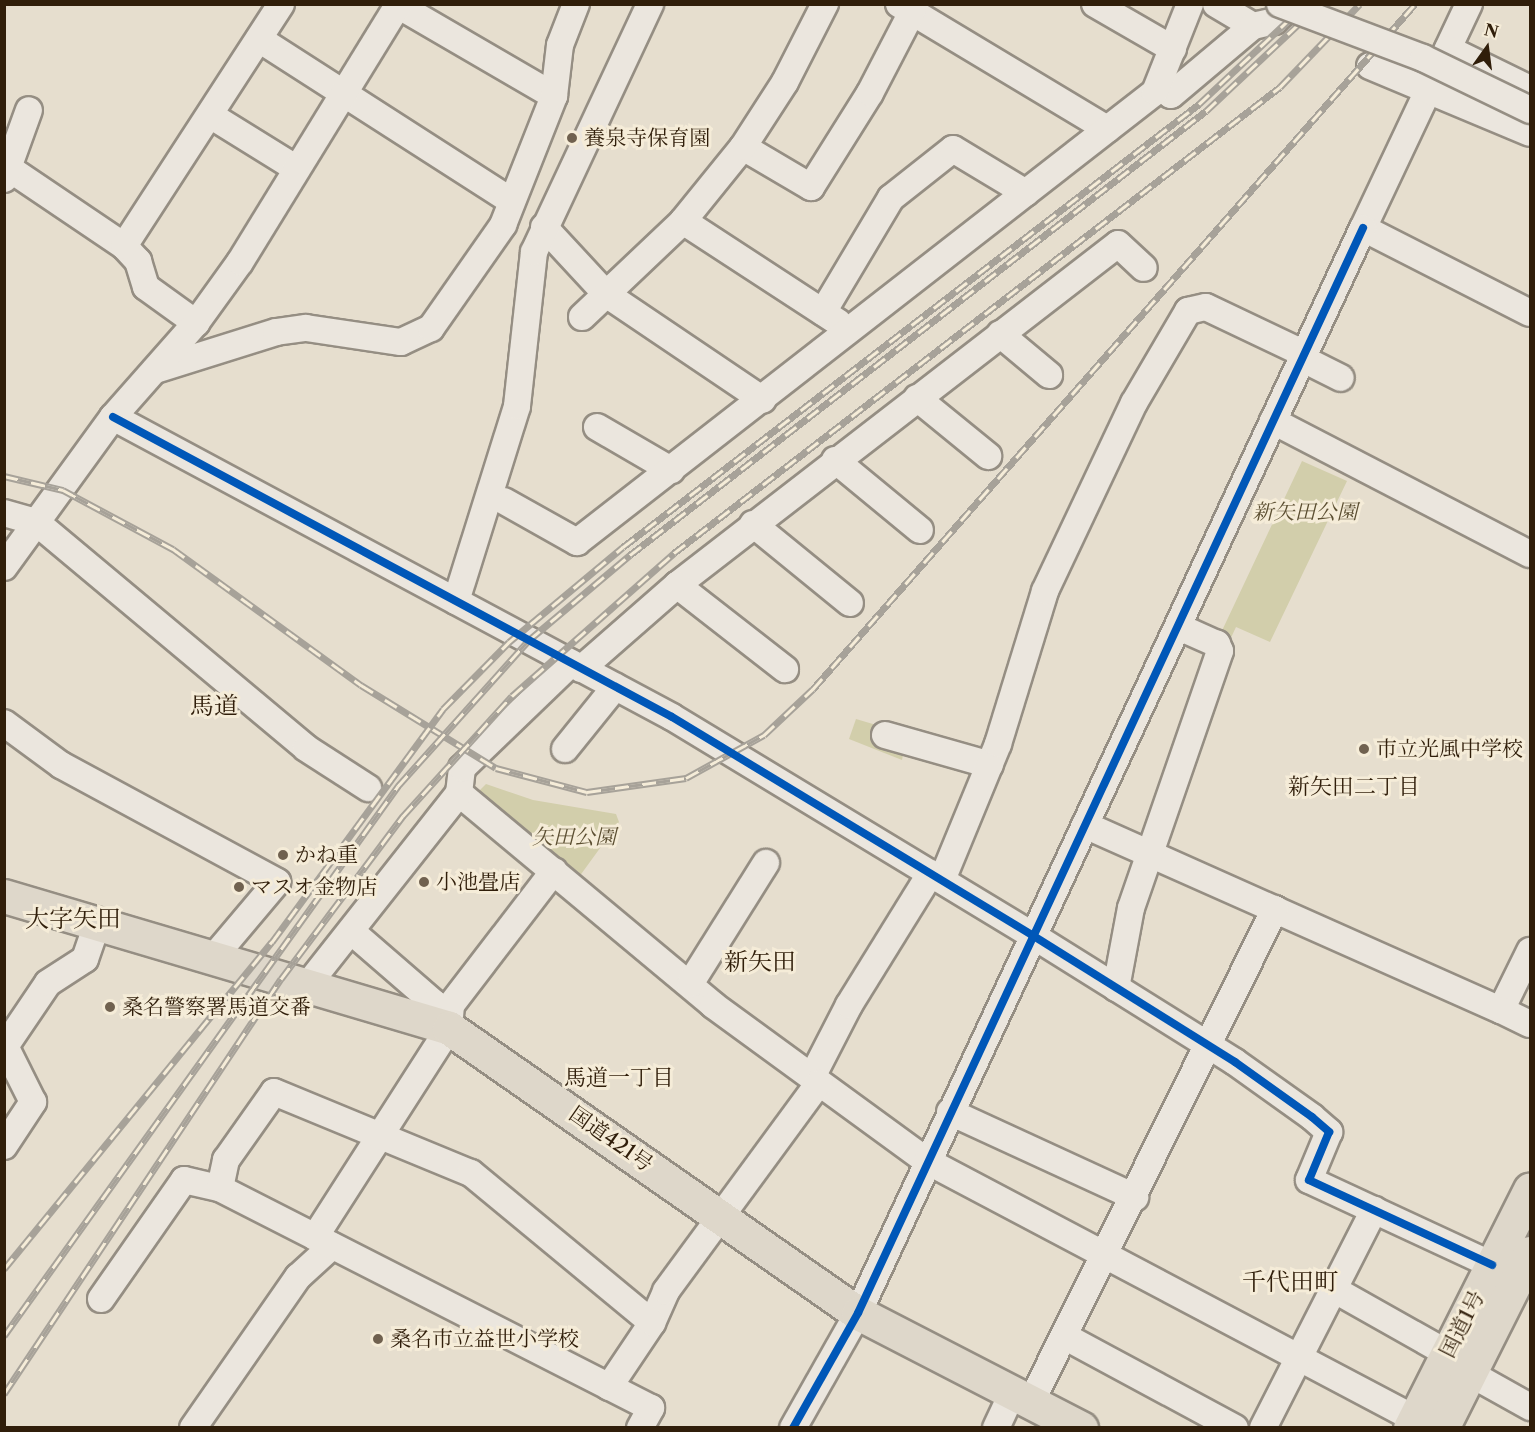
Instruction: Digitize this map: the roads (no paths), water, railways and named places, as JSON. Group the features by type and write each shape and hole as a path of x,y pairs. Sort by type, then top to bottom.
{"highway":[{"name":"国道421号","path":"4,896 444,1026 858,1313 1081,1428"},
{"name":"国道1号","path":"1513,1280 1530,1189"},
{"name":"国道1号","path":"1422,1425 1530,1253"}],"street":[{"path":"124,246 281,4"},
{"path":"155,370 296,330 401,342 417,337 431,328 503,225 554,96 560,45 576,4"},
{"path":"456,601 512,427 534,252 650,4"},
{"path":"582,317 682,221 743,147 785,82 825,4"},
{"path":"1095,4 1173,49"},
{"path":"504,501 577,543 853,332 1155,92 1190,4"},
{"path":"1216,4 1253,26"},
{"path":"1280,4 1423,58 1530,110"},
{"path":"1159,84 1171,95 1253,26 1274,21 1292,4"},
{"path":"804,1423 858,1313 1032,935 1179,627 1469,4"},
{"path":"4,567 113,417 196,323 297,169 397,5 554,96"},
{"path":"743,147 811,187 870,93 906,8 1107,129"},
{"path":"259,39 511,201"},
{"path":"1448,49 1530,89"},
{"path":"1370,66 1428,88 1530,133"},
{"path":"29,110 7,174 124,246 138,261 146,286 196,323"},
{"path":"210,115 297,169"},
{"path":"823,312 891,198 953,149 1026,194"},
{"path":"682,221 853,332"},
{"path":"544,227 606,294 763,400"},
{"path":"1363,228 1530,313"},
{"path":"306,987 459,793 462,768 576,666 835,460 1118,244 1144,268"},
{"path":"609,1387 652,1323 666,1291 723,1218 815,1080 937,876 990,765 1045,591 1124,423 1188,311 1206,307 1341,378"},
{"path":"1000,334 1049,375"},
{"path":"917,398 988,456"},
{"path":"113,417 615,687 937,876 1209,1045 1329,1131 1309,1180 1513,1280"},
{"path":"1273,421 1530,554"},
{"path":"597,427 671,470"},
{"path":"835,460 920,530"},
{"path":"4,513 36,522 306,748 368,788"},
{"path":"753,524 850,603"},
{"path":"677,585 785,669"},
{"path":"1116,988 1131,908 1220,651 1217,644 1179,627"},
{"path":"564,749 615,687"},
{"path":"4,723 70,771 277,882 213,957"},
{"path":"885,735 990,765"},
{"path":"459,793 690,984 815,1080 927,1161 1422,1425"},
{"path":"1085,825 1152,852 1530,1024"},
{"path":"690,984 766,863"},
{"path":"193,1428 324,1241 444,1026 451,1005 554,871"},
{"path":"996,1428 1022,1397 1064,1336 1135,1197 1275,909"},
{"path":"4,1146 33,1102 5,1048 48,983 85,959 98,925"},
{"path":"351,931 434,1003 444,1026"},
{"path":"1501,1010 1530,951"},
{"path":"220,1188 226,1160 274,1092 471,1173 652,1323"},
{"path":"950,1112 1135,1197"},
{"path":"101,1299 184,1180 220,1188 651,1408 640,1428"},
{"path":"1263,1428 1374,1210"},
{"path":"1335,1290 1530,1407"},
{"path":"1064,1336 1234,1428"}],"railway":[{"path":"4,1269 272,942 443,709 509,642 623,547 1199,104 1306,4"},
{"path":"4,1336 398,786 529,640 630,555 1206,111 1320,4"},
{"path":"4,1394 281,979 403,816 512,696 674,553 1280,87 1360,4"},
{"path":"4,476 63,490 173,549 361,685 496,768 587,792 686,778 764,735 813,689 1415,4"}],"place":[{"name":"養泉寺保育園","path":"572,138"},
{"name":"市立光風中学校","path":"1364,749"},
{"name":"かね重","path":"283,855"},
{"name":"小池畳店","path":"424,882"},
{"name":"マスオ金物店","path":"239,887"},
{"name":"桑名警察署馬道交番","path":"110,1007"},
{"name":"桑名市立益世小学校","path":"378,1339"}],"district":[{"name":"馬道","path":"214,706"},
{"name":"新矢田二丁目","path":"1354,787"},
{"name":"大字矢田","path":"73,919"},
{"name":"新矢田","path":"760,962"},
{"name":"馬道一丁目","path":"619,1078"},
{"name":"千代田町","path":"1290,1282"}],"park label":[{"name":"新矢田公園","path":"1305,512"},
{"name":"矢田公園","path":"574,837"}]}
